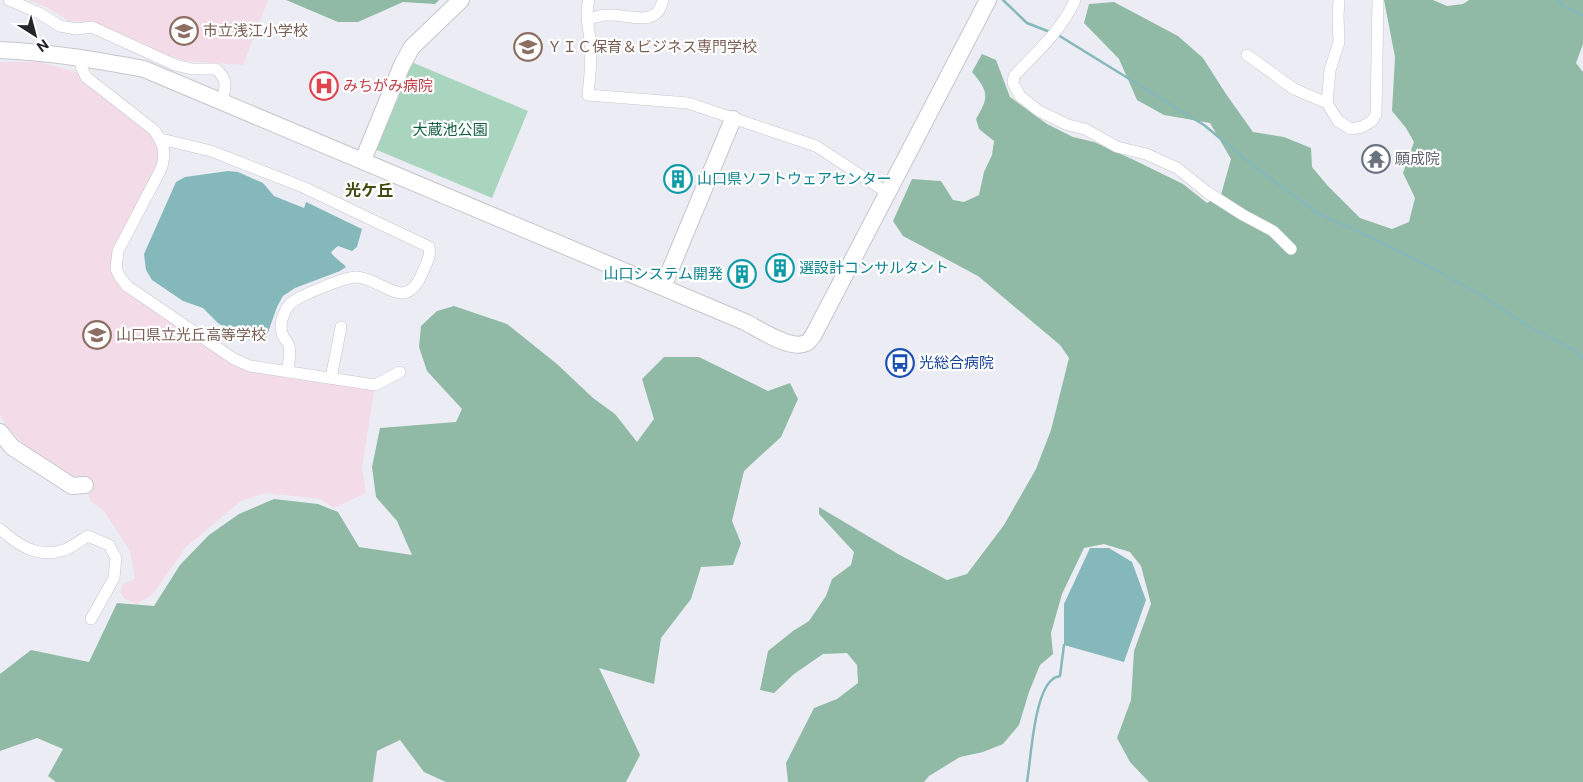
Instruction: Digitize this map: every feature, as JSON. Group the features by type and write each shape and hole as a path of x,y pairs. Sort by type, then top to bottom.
{"street":[{"path":"9,0 39,13 60,26 76,29 92,27 175,65 192,69 216,69 223,76 226,87 222,101"},
{"path":"363,160 402,66 412,47 461,0"},
{"path":"589,0 586,11 589,19 591,59 588,95 688,103 816,146 889,192"},
{"path":"589,19 607,14 643,19 651,17 659,11 663,0"},
{"path":"0,50 34,51 82,57 144,69 745,322 788,344 798,345 807,343 814,334 988,0"},
{"path":"1075,0 1070,12 1046,42 1014,76 1013,82 1020,96 1039,111 1068,125 1086,129 1117,147 1146,154 1176,168 1207,192 1243,215 1273,230 1291,249"},
{"path":"1327,103 1330,70 1339,42 1339,0"},
{"path":"1246,54 1294,89 1327,103 1338,121 1350,129 1362,127 1372,121 1376,114 1378,0"},
{"path":"82,57 81,66 86,76 154,130 161,138 164,150 164,160 118,251 116,269 126,286 234,358 250,366 375,385 400,372"},
{"path":"663,287 734,119"},
{"path":"161,138 211,151 303,187 429,247 430,254 416,286 408,292 397,293 366,279 346,278 289,304 281,324 291,356 287,372"},
{"path":"331,378 341,327"},
{"path":"0,432 12,447 72,486 85,485"},
{"path":"0,529 16,543 39,554 64,550 88,536 109,545 116,558 114,578 91,619"}],"shaded area":[{"name":"市立浅江小学校","path":"28,0 268,0 243,65 185,61 163,54 138,41 86,22 69,21 48,8"},
{"name":"山口県立光丘高等学校","path":"0,62 40,62 79,73 148,129 162,155 114,276 231,361 370,387 374,391 362,468 366,493 334,508 320,499 266,493 241,501 186,547 153,594 137,604 125,599 120,592 122,584 135,579 130,551 104,511 90,501 82,476 71,477 21,442 7,427 0,415"}],"green space":[{"path":"286,0 439,0 435,4 403,2 358,22 338,22"},
{"path":"1384,0 1433,0 1447,6 1463,4 1469,0 1583,0 1583,44 1576,63 1583,72 1583,782 1149,782 1130,762 1117,738 1131,700 1134,651 1151,604 1141,566 1130,552 1104,544 1084,548 1062,594 1051,633 1053,654 1040,665 1019,725 1003,744 983,752 960,757 929,776 924,782 788,782 786,763 814,708 837,699 858,683 857,665 847,653 823,654 794,674 774,693 760,690 768,651 809,621 826,596 832,579 851,565 854,552 819,514 819,507 898,554 947,580 967,574 1004,525 1036,469 1051,430 1069,358 1060,345 978,276 903,236 893,221 912,179 941,181 953,200 964,202 979,195 984,172 992,155 994,141 979,129 976,119 985,100 985,95 982,85 972,72 982,54 996,60 1010,97 1047,124 1073,137 1094,142 1183,184 1207,203 1221,195 1231,159 1210,123 1164,115 1137,100 1119,59 1084,23 1089,4 1114,2 1178,36 1203,58 1253,132 1284,137 1311,148 1312,167 1360,218 1392,229 1409,222 1415,198 1403,173 1414,142 1406,128 1392,111 1395,57"},
{"name":"大蔵池公園","path":"409,61 528,111 492,198 372,148"},
{"path":"454,306 507,324 557,364 593,398 615,414 637,442 654,419 642,379 664,357 699,357 768,391 790,383 798,399 781,437 744,471 732,521 741,543 733,565 701,567 691,599 661,638 654,684 599,668 640,755 626,782 446,782 424,772 400,740 377,751 372,782 56,782 48,776 63,749 37,738 0,751 0,674 31,650 89,662 117,603 154,606 180,565 209,535 239,514 274,499 318,504 338,512 359,547 412,555 397,521 376,497 372,467 380,428 456,422 462,409 427,371 419,347 421,326 437,311"}],"water":[{"path":"228,171 238,172 263,183 274,196 304,208 306,202 362,229 357,247 352,251 338,246 331,252 346,267 295,288 283,296 266,338 259,342 242,338 218,323 203,308 183,301 152,280 146,270 144,254 176,182 185,177"},
{"path":"1090,548 1109,548 1132,562 1146,600 1124,662 1064,645 1064,604"}],"waterway":[{"path":"1003,0 1027,23 1050,32"},
{"path":"1557,0 1563,6 1583,16"},
{"path":"1058,35 1204,125 1250,163 1316,212 1409,256 1480,294 1528,326 1574,350 1583,358"},
{"path":"1027,782 1037,711 1047,686 1054,678 1060,676 1064,645"}],"place":[{"name":"市立浅江小学校","path":"184,31"},
{"name":"ＹＩＣ保育＆ビジネス専門学校","path":"528,47"},
{"name":"みちがみ病院","path":"324,86"},
{"name":"願成院","path":"1376,159"},
{"name":"山口県ソフトウェアセンター","path":"678,179"},
{"name":"選設計コンサルタント","path":"780,268"},
{"name":"山口システム開発","path":"742,274"},
{"name":"山口県立光丘高等学校","path":"97,335"},
{"name":"光総合病院","path":"900,363"}],"district":[{"name":"光ケ丘","path":"369,190"}]}
